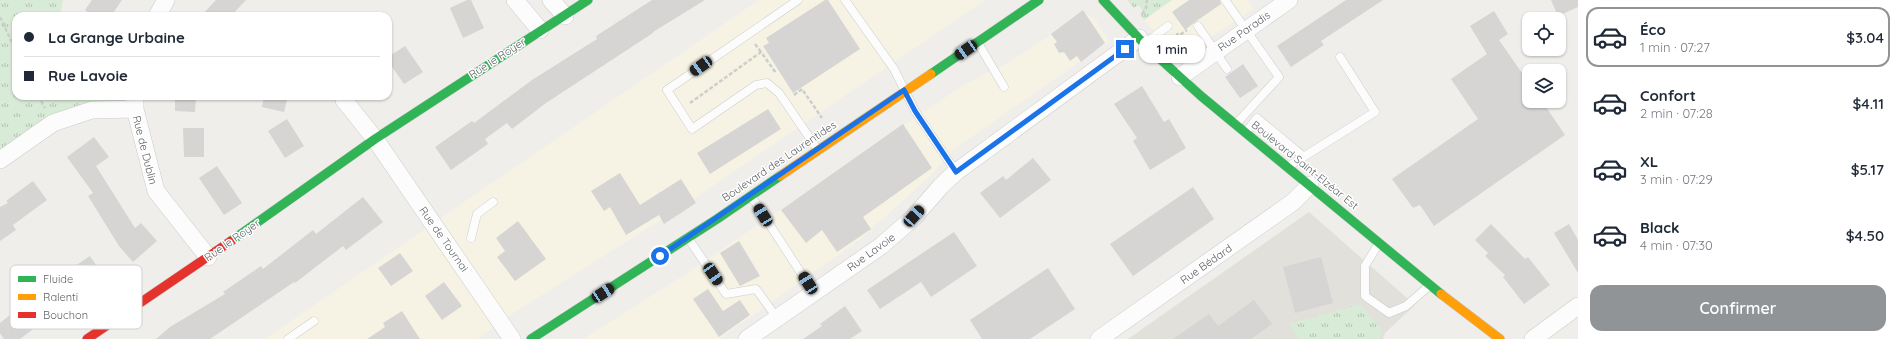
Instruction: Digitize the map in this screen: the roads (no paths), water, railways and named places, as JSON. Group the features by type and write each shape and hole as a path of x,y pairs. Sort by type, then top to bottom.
{"street":[{"path":"159,12 166,0"},
{"path":"515,0 540,30"},
{"path":"551,0 565,16"},
{"name":"Rue le Royer","path":"142,302 375,139 588,0"},
{"name":"Boulevard des Laurentides","path":"531,339 751,196 904,90 1039,0"},
{"name":"Boulevard Saint-Elzéar Est","path":"1103,0 1141,41 1180,77 1430,285 1500,339"},
{"name":"Rue Paradis","path":"1180,77 1289,0"},
{"name":"Rue Lavoie","path":"747,339 893,236 956,172 1141,41"},
{"path":"344,100 375,139"},
{"path":"0,160 53,123 92,110 135,103"},
{"name":"Rue de Dublin","path":"135,103 156,191 208,257"},
{"name":"Rue de Tournai","path":"375,139 512,339"},
{"name":"Rue Bédard","path":"1099,339 1293,202 1310,185"},
{"path":"1533,339 1578,306"},
{"name":"Rue le Royer","path":"87,339 102,329"}],"lane":[{"path":"798,0 667,90 692,129 756,85 766,83 779,93 818,150"},
{"path":"845,0 894,69 915,111 956,172"},
{"path":"1225,0 1279,77 1236,124"},
{"path":"1194,27 1227,69"},
{"path":"1141,41 1171,28"},
{"path":"977,42 1004,87"},
{"path":"1288,167 1374,112 1340,57"},
{"path":"1248,111 1303,156"},
{"path":"1246,133 1257,118"},
{"path":"751,196 814,293"},
{"path":"471,238 477,214 494,202"},
{"path":"688,238 726,294 756,289 777,318"},
{"path":"1379,242 1366,266 1365,296 1389,312 1406,306 1430,285"},
{"path":"288,339 314,321"}]}
